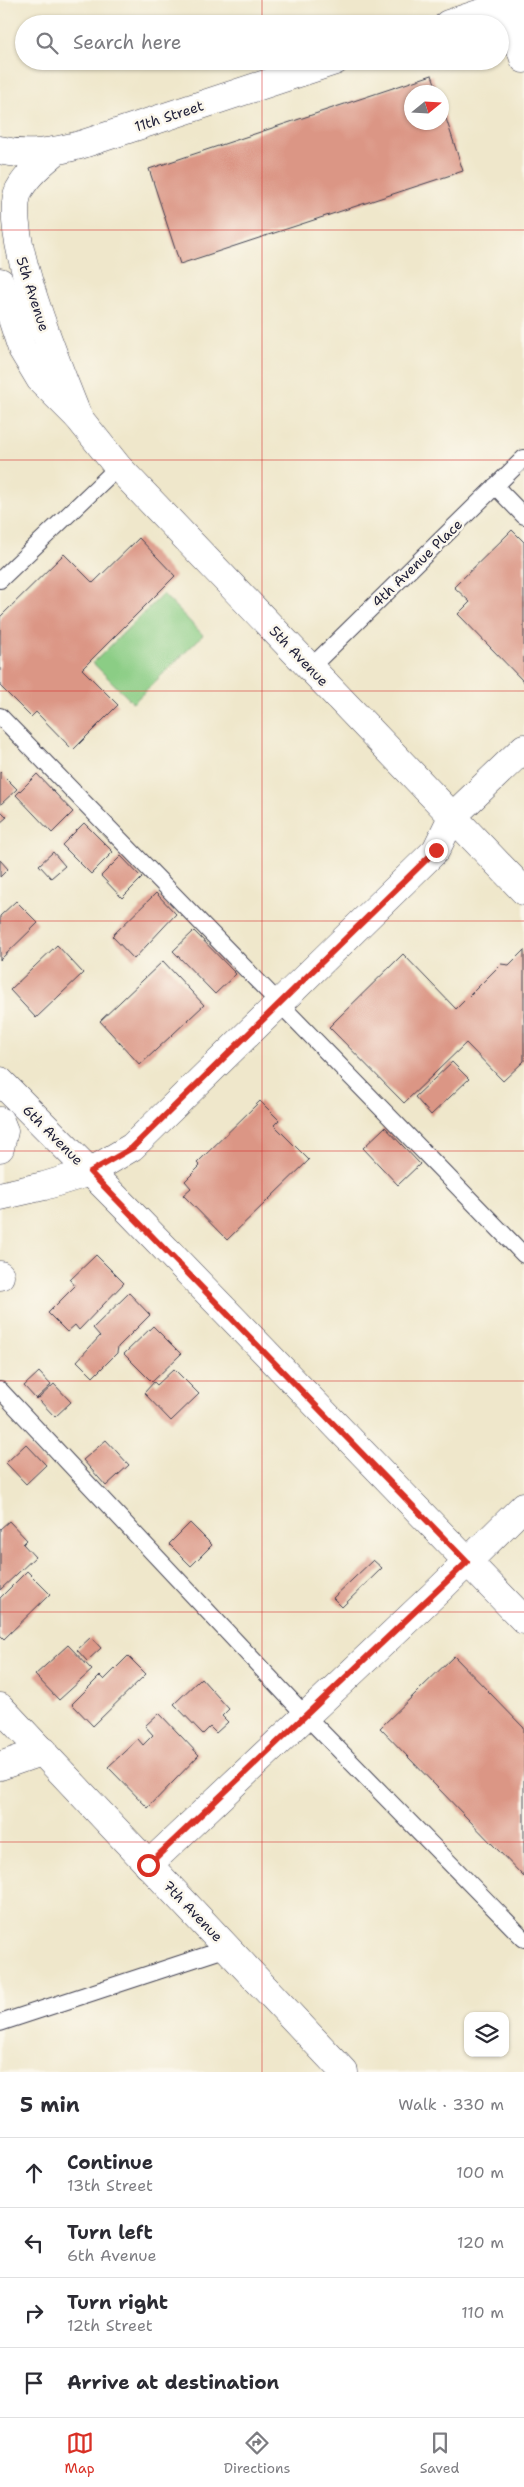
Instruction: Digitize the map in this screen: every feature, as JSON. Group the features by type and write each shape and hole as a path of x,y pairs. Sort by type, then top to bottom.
{"street":[{"path":"472,15 510,1 524,59"},
{"name":"11th Street","path":"0,150 24,154 56,151 94,141 308,70"},
{"name":"5th Avenue","path":"56,151 35,170 19,190 15,205 16,222 20,253 46,334 78,417"},
{"name":"5th Avenue","path":"0,282 22,349 40,379 78,417 118,468 524,892"},
{"path":"0,1196 44,1186 90,1172 132,1148 436,850 452,817 524,748"},
{"name":"6th Avenue","path":"0,1081 524,1620"},
{"path":"0,1121 4,1131 0,1148"},
{"path":"148,1865 524,1506"},
{"name":"7th Avenue","path":"0,1707 344,2072"},
{"path":"0,1766 43,1752"}],"lane":[{"name":"4th Avenue Place","path":"310,668 524,458"},
{"path":"0,580 118,468"},
{"path":"494,486 524,516"},
{"path":"0,716 524,1255"},
{"path":"0,1390 305,1715 524,1940"},
{"path":"0,2023 228,1948"}],"green space":[{"path":"163,594 203,635 133,703 93,663"}],"building":[{"path":"432,75 436,85 404,85 404,130 449,130 449,128 463,171 180,264 149,169"},
{"path":"512,530 524,542 524,682 458,614 470,602 454,587"},
{"path":"139,538 175,576 82,669 118,705 73,750 36,712 31,717 0,686 0,617 64,554 93,583"},
{"path":"0,772 17,789 0,805"},
{"path":"37,774 73,812 52,833 16,795"},
{"path":"0,810 7,817 0,823"},
{"path":"84,823 113,852 91,874 62,845"},
{"path":"53,852 65,866 51,878 39,865"},
{"path":"121,856 142,878 122,898 101,876"},
{"path":"0,860 8,869 0,877"},
{"path":"156,893 176,914 134,959 112,936"},
{"path":"16,901 38,923 0,960 0,916"},
{"path":"194,931 236,974 215,994 173,951"},
{"path":"57,945 83,973 36,1018 10,990"},
{"path":"524,950 524,1061 503,1081 466,1043 404,1103 329,1027 403,954 456,1009 501,964 509,965"},
{"path":"163,961 204,1005 140,1065 100,1021"},
{"path":"452,1062 469,1079 431,1115 415,1097"},
{"path":"260,1101 279,1120 274,1125 309,1160 227,1240 183,1195 191,1188 185,1181 200,1166 197,1163"},
{"path":"385,1127 420,1164 398,1185 363,1148"},
{"path":"96,1255 124,1283 79,1330 75,1325 67,1332 48,1313 75,1286 70,1280"},
{"path":"129,1293 150,1315 118,1347 117,1353 93,1377 77,1361 100,1336 93,1328"},
{"path":"153,1326 181,1354 152,1382 124,1354"},
{"path":"174,1369 199,1394 171,1421 144,1393 154,1382 157,1385"},
{"path":"39,1372 51,1385 36,1399 24,1386"},
{"path":"54,1384 71,1402 55,1417 38,1399"},
{"path":"106,1440 129,1465 106,1486 83,1460"},
{"path":"26,1444 46,1465 26,1484 6,1463"},
{"path":"9,1521 27,1540 23,1544 35,1557 0,1590 0,1529"},
{"path":"190,1523 212,1545 191,1566 169,1544"},
{"path":"373,1560 382,1568 342,1607 333,1598"},
{"path":"27,1571 50,1594 4,1639 0,1635 0,1598"},
{"path":"91,1637 101,1648 87,1661 77,1650"},
{"path":"68,1645 92,1670 59,1700 35,1675"},
{"path":"128,1656 146,1674 93,1726 72,1704 100,1676 104,1680"},
{"path":"454,1656 524,1728 524,1877 380,1728"},
{"path":"201,1678 229,1709 222,1716 228,1722 216,1733 210,1727 203,1734 174,1704"},
{"path":"159,1713 199,1755 148,1808 108,1767 138,1739 143,1745 153,1735 145,1726"}],"route":[{"path":"148,1865 467,1562 90,1172 132,1148 436,850"}]}
